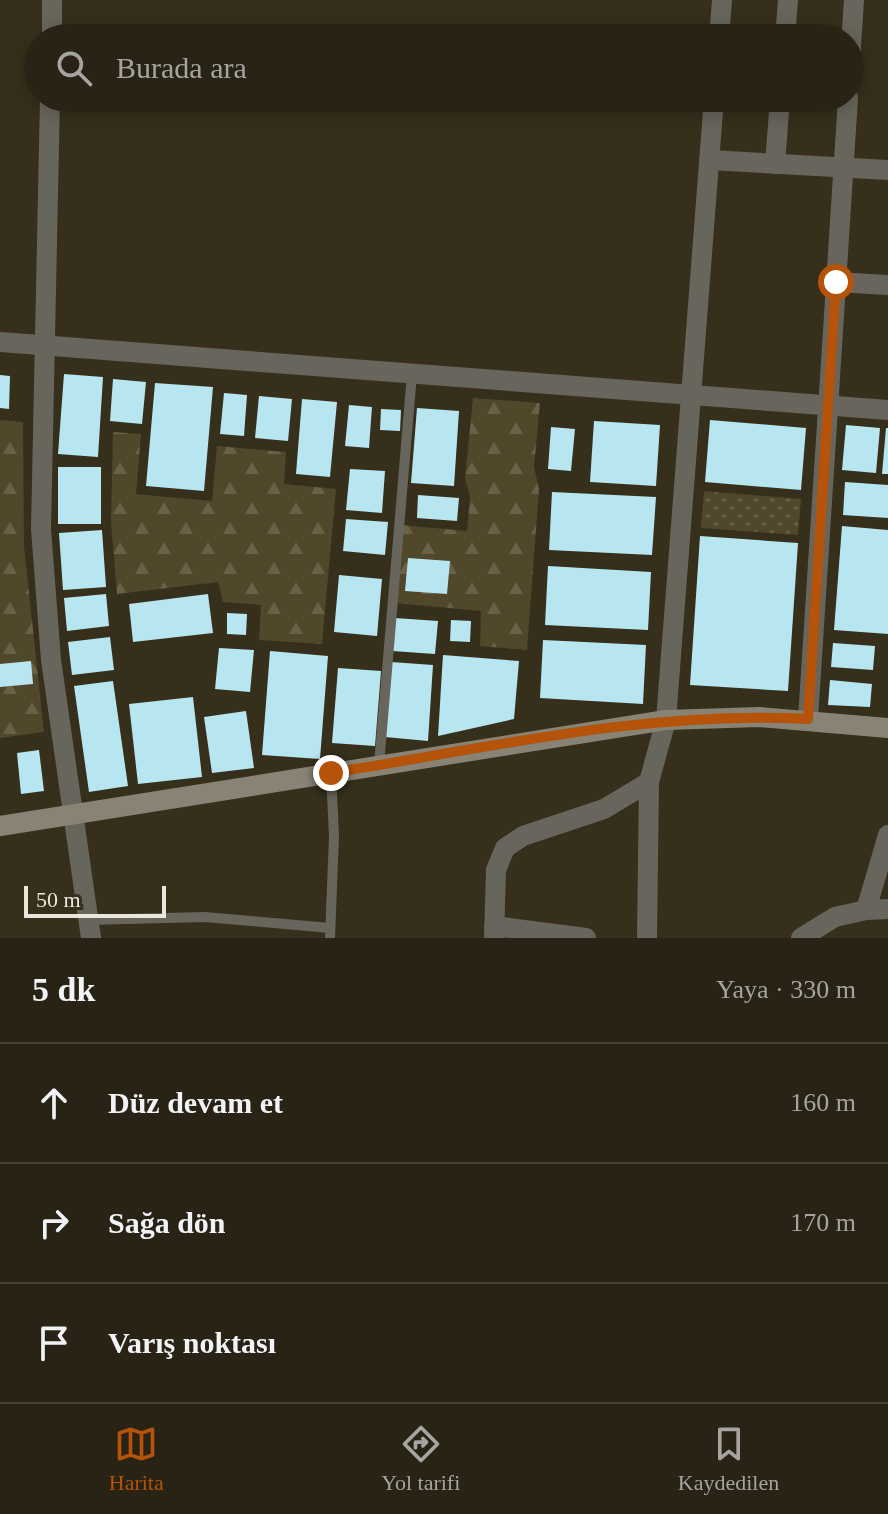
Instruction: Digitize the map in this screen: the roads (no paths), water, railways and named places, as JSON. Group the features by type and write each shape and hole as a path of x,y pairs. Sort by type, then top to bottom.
{"main road":[{"path":"0,826 666,720 759,717 888,728"}],"street":[{"path":"52,0 52,24"},
{"path":"720,24 722,0"},
{"path":"786,24 788,0"},
{"path":"852,24 854,0"},
{"path":"50,112 41,529 51,660 90,929"},
{"path":"647,938 649,782 666,720 713,112"},
{"path":"775,164 779,112"},
{"path":"808,719 847,112"},
{"path":"709,160 888,170"},
{"path":"836,282 888,285"},
{"path":"0,342 888,410"},
{"path":"586,938 494,932 496,870 505,848 523,836 604,809 649,782"},
{"path":"866,910 888,835"},
{"path":"801,938 835,917 888,909"}],"lane":[{"path":"379,765 412,374"},
{"path":"90,929 205,917 330,933 334,836 331,773"}]}
